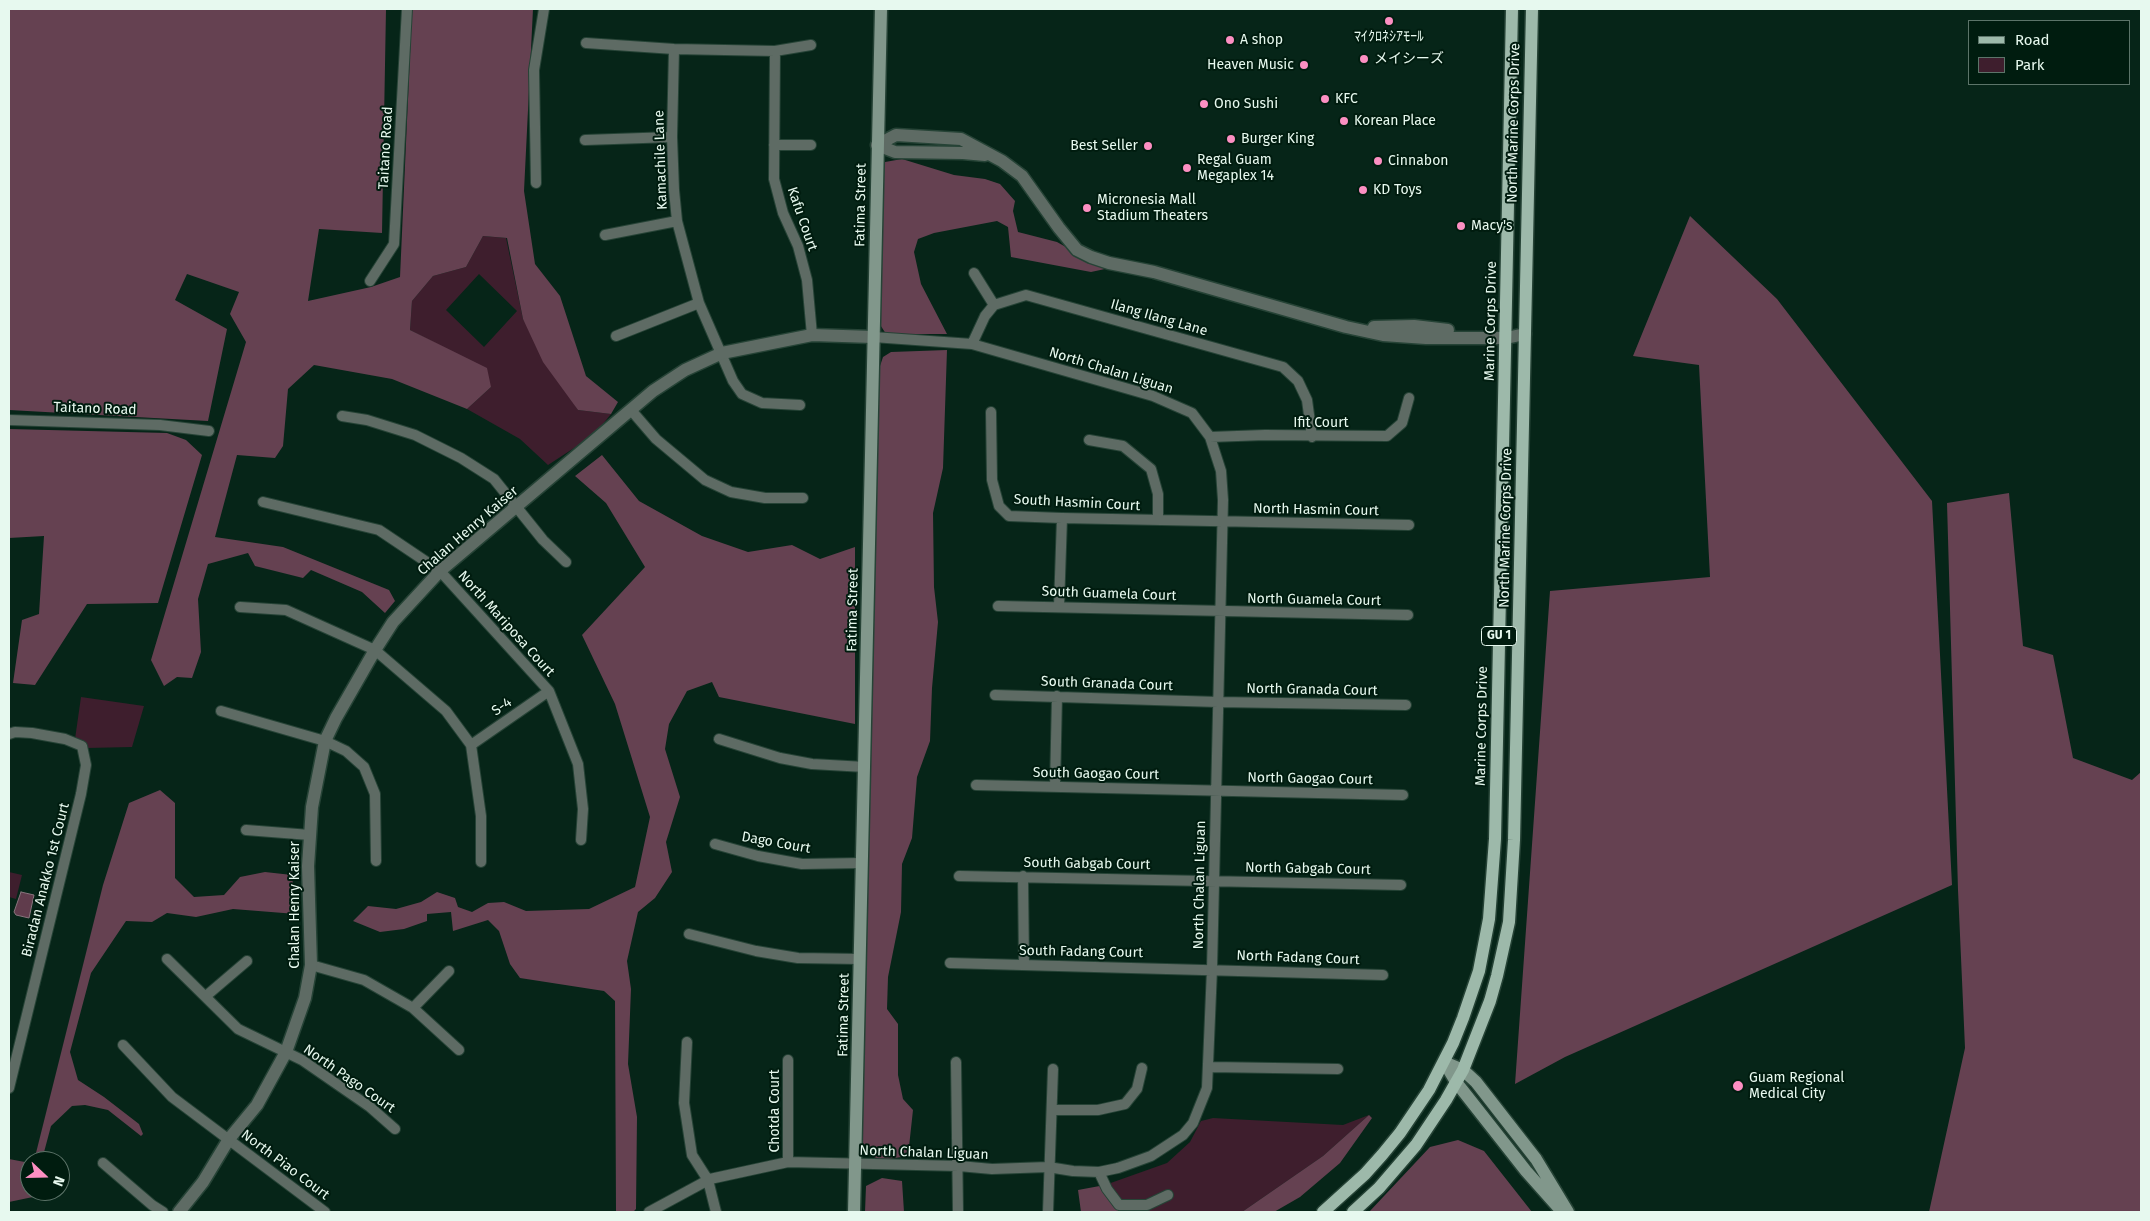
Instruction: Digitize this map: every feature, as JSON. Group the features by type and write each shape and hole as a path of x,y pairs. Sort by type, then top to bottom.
{"main road":[{"name":"Fatima Street","path":"854,1212 881,9"},
{"name":"Marine Corps Drive","path":"1323,1212 1365,1174 1400,1133 1429,1090 1444,1062 1463,1018 1478,971 1489,919 1492,892 1512,9"},
{"name":"North Marine Corps Drive","path":"1353,1212 1385,1181 1416,1145 1463,1070 1481,1025 1497,976 1509,922 1512,893 1532,9"},
{"path":"1444,1062 1463,1070 1476,1082 1536,1160 1568,1212"},
{"path":"1444,1062 1456,1082 1526,1171 1564,1212"}],"street":[{"name":"Taitano Road","path":"370,281 394,244 407,9"},
{"path":"536,183 534,70 544,9"},
{"path":"586,43 674,49 775,51 811,45"},
{"name":"Kamachile Lane","path":"674,49 672,137 677,221 699,303 722,352 733,381 742,394 762,403 800,405"},
{"name":"Kafu Court","path":"775,51 774,179 783,213 798,246 807,280 812,335"},
{"path":"878,145 896,135 961,139 992,156 1022,176 1077,250 1109,263 1154,272 1346,327 1414,326 1436,330 1525,334"},
{"path":"585,140 672,137"},
{"path":"774,144 811,145"},
{"path":"605,235 677,221"},
{"path":"972,344 985,316 994,306 974,273"},
{"name":"Ilang Ilang Lane","path":"994,306 1026,295 1283,367 1298,381 1307,400 1312,437"},
{"path":"616,336 699,303"},
{"name":"Chalan Henry Kaiser","path":"179,1212 202,1182 229,1139 257,1105 286,1052 305,998 311,965 308,901 310,835 312,807 325,741 375,650 394,622 440,572 653,391 685,370 722,352 812,335 873,337"},
{"name":"North Chalan Liguan","path":"649,1212 708,1180 788,1162 959,1166 992,1169 1048,1167 1073,1171 1099,1172 1118,1168 1151,1156 1183,1136 1193,1124 1207,1088 1210,1067 1222,521 1221,471 1210,437 1192,413 1153,396 972,344 873,337"},
{"name":"Ifit Court","path":"1210,437 1265,435 1312,437 1387,436 1402,423 1409,398"},
{"path":"632,410 656,439 704,480 731,492 765,498 803,498"},
{"name":"South Hasmin Court","path":"991,412 992,480 999,506 1009,516 1222,521"},
{"path":"342,416 367,420 415,435 461,458 494,479 543,540 566,562"},
{"name":"Taitano Road","path":"9,420 160,425 209,432"},
{"path":"1089,440 1123,446 1150,469 1158,494 1158,520"},
{"name":"North Mariposa Court","path":"263,502 379,530 440,572 549,691 578,764 583,809 582,840"},
{"path":"1059,606 1062,518"},
{"name":"North Hasmin Court","path":"1222,521 1410,525"},
{"name":"South Guamela Court","path":"998,606 1059,606 1220,612"},
{"path":"240,608 286,610 375,650 446,711 471,745 481,816 480,862"},
{"name":"North Guamela Court","path":"1220,612 1408,615"},
{"name":"S-4","path":"471,745 549,691"},
{"name":"South Granada Court","path":"995,695 1218,702"},
{"path":"1055,787 1057,696"},
{"name":"North Granada Court","path":"1218,702 1406,705"},
{"path":"220,711 325,741 346,751 364,767 375,794 376,861"},
{"name":"Biradan Anakko 1st Court","path":"9,1088 79,804 86,765 82,746 50,735 12,733"},
{"path":"719,739 780,758 812,764 865,767"},
{"name":"South Gaogao Court","path":"976,785 1216,791"},
{"name":"North Gaogao Court","path":"1216,791 1403,794"},
{"path":"246,830 310,835"},
{"name":"Dago Court","path":"715,844 758,856 802,864 862,863"},
{"name":"South Gabgab Court","path":"959,876 1214,880"},
{"path":"1023,876 1024,965"},
{"name":"North Gabgab Court","path":"1214,880 1401,885"},
{"path":"689,934 756,952 790,957 860,959"},
{"name":"North Pago Court","path":"168,959 238,1029 286,1052 332,1080 395,1129"},
{"path":"206,996 247,961"},
{"name":"South Fadang Court","path":"950,963 1212,969"},
{"path":"311,965 364,980 413,1008 459,1050"},
{"name":"North Fadang Court","path":"1212,969 1383,974"},
{"path":"413,1008 448,971"},
{"path":"687,1042 684,1103 692,1155 708,1180 716,1212"},
{"name":"North Piao Court","path":"123,1045 172,1097 325,1212"},
{"name":"Chotda Court","path":"788,1060 788,1162"},
{"path":"956,1062 959,1166 958,1212"},
{"path":"1210,1067 1338,1069"},
{"path":"1052,1110 1098,1110 1124,1104 1137,1089 1142,1068"},
{"path":"1048,1212 1052,1069"},
{"path":"103,1163 162,1212"},
{"path":"1099,1172 1106,1189 1119,1205 1147,1205 1168,1195"}],"green space":[{"path":"483,236 506,238 523,319 578,410 611,414 594,435 548,465 520,439 467,409 491,387 437,344 410,330 412,301 433,276 466,267","holes":["479,274 517,311 484,347 446,310"]},
{"path":"81,697 144,706 132,747 87,748 75,739"},
{"path":"9,872 22,875 16,899 9,897"},
{"path":"1369,1115 1323,1156 1242,1212 1118,1212 1119,1205 1105,1185 1167,1163 1190,1142 1201,1121 1213,1118 1343,1125"}],"shaded area":[{"path":"9,9 386,9 382,233 319,229 308,301 371,287 400,277 412,9 533,9 524,191 535,264 560,296 586,376 618,402 611,414 578,410 543,362 523,319 507,238 483,236 466,267 433,276 412,301 410,330 487,368 491,387 467,409 392,379 314,365 288,389 283,446 275,458 237,455 215,537 283,547 389,590 395,601 385,613 362,592 311,570 303,578 255,566 248,553 208,564 198,599 201,652 192,678 177,677 164,686 151,660 246,342 230,314 239,292 187,274 175,300 227,329 208,421 9,410"},
{"path":"902,159 954,175 985,179 1000,184 1015,201 1013,211 1018,232 1057,242 1105,269 1091,272 1011,257 1008,227 997,221 934,233 918,239 914,252 921,284 947,334 886,334 879,323 883,168 885,162"},
{"path":"1690,216 1777,299 1932,501 1952,885 1565,1057 1515,1084 1550,591 1710,577 1699,365 1633,356"},
{"path":"947,350 943,468 933,513 934,587 938,622 932,688 930,741 917,777 912,838 902,864 901,912 888,977 887,1009 898,1024 898,1075 903,1099 913,1110 908,1156 882,1160 866,1154 860,1145 878,372 883,357 891,352"},
{"path":"9,429 167,433 186,440 202,455 158,603 87,604 35,685 13,683 22,620 39,614 44,536 9,538"},
{"path":"602,455 639,501 702,536 748,552 792,545 820,559 855,547 855,724 719,697 712,682 687,691 669,724 665,749 680,797 666,842 672,872 655,898 638,912 627,961 631,989 628,1064 637,1117 636,1209 633,1212 616,1212 615,1001 604,991 520,978 510,964 499,931 488,920 453,931 451,912 427,914 427,921 404,929 380,932 353,921 368,906 396,909 421,902 437,892 455,898 458,907 472,912 488,903 504,902 526,911 589,909 635,887 650,817 615,704 582,635 645,567 606,503 575,476"},
{"path":"2009,493 2023,646 2053,655 2073,758 2132,780 2141,772 2141,1212 1929,1212 1965,1048 1958,890 1947,503"},
{"path":"160,790 175,803 175,878 194,897 224,895 240,877 265,872 292,875 296,914 233,909 196,917 167,913 152,922 126,921 91,973 70,1052 78,1080 139,1124 143,1134 141,1136 108,1110 85,1105 72,1106 51,1126 44,1151 36,1151 103,885 129,803"},
{"path":"21,892 34,895 29,918 16,915 14,912"},
{"path":"1369,1115 1372,1118 1340,1163 1300,1197 1274,1212 1242,1212 1323,1156"},
{"path":"1458,1140 1484,1151 1532,1212 1369,1212 1430,1147"},
{"path":"9,1159 20,1161 20,1200 9,1202"},
{"path":"882,1178 902,1181 904,1212 865,1212 866,1186"},
{"path":"1105,1185 1119,1205 1118,1212 1081,1212 1078,1190"}],"place":[{"name":"ﾏｲｸﾛﾈｼｱﾓｰﾙ","path":"1389,21"},
{"name":"A shop","path":"1230,40"},
{"name":"メイシーズ","path":"1364,59"},
{"name":"Heaven Music","path":"1304,65"},
{"name":"KFC","path":"1325,99"},
{"name":"Ono Sushi","path":"1204,104"},
{"name":"Korean Place","path":"1344,121"},
{"name":"Burger King","path":"1231,139"},
{"name":"Best Seller","path":"1148,146"},
{"name":"Cinnabon","path":"1378,161"},
{"name":"Regal Guam Megaplex 14","path":"1187,168"},
{"name":"KD Toys","path":"1363,190"},
{"name":"Micronesia Mall Stadium Theaters","path":"1087,208"},
{"name":"Macy's","path":"1461,226"},
{"name":"Guam Regional Medical City","path":"1738,1086"}]}
